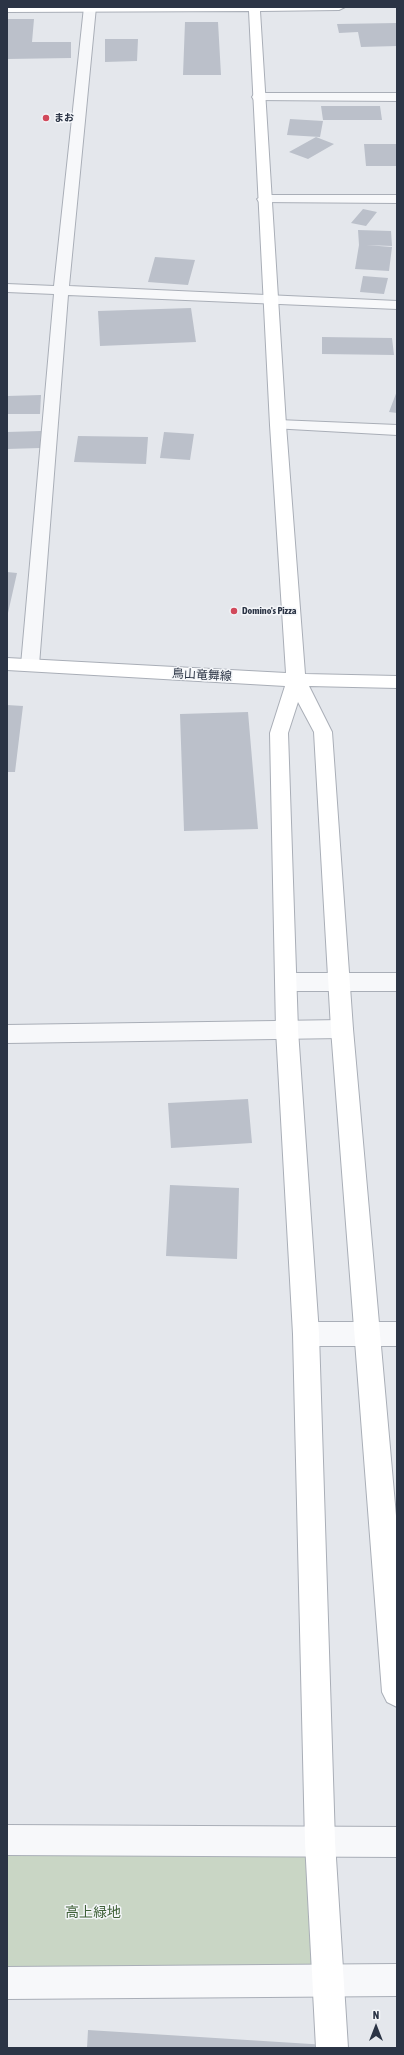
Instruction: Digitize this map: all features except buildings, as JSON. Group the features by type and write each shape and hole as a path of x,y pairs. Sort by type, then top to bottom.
{"street":[{"path":"254,7 264,199 272,299 278,425 296,680 279,733 287,982 287,1030 306,1334 320,1842 332,2048"},
{"path":"7,9 339,7"},
{"path":"30,665 61,290 90,8"},
{"path":"258,98 397,97"},
{"path":"264,199 397,198"},
{"path":"7,288 397,305"},
{"path":"278,425 397,430"},
{"name":"鳥山竜舞線","path":"7,664 296,680 397,682"},
{"path":"296,680 323,732 342,1029 397,1692"},
{"path":"287,982 397,982"},
{"path":"7,1034 342,1029"},
{"path":"306,1334 397,1334"},
{"path":"7,1840 397,1842"},
{"path":"7,1983 397,1980"}],"green space":[{"name":"高上緑地","path":"320,1842 328,1980 7,1983 7,1845"}],"place":[{"name":"まお","path":"46,118"},
{"name":"Domino's Pizza","path":"234,611"}]}
